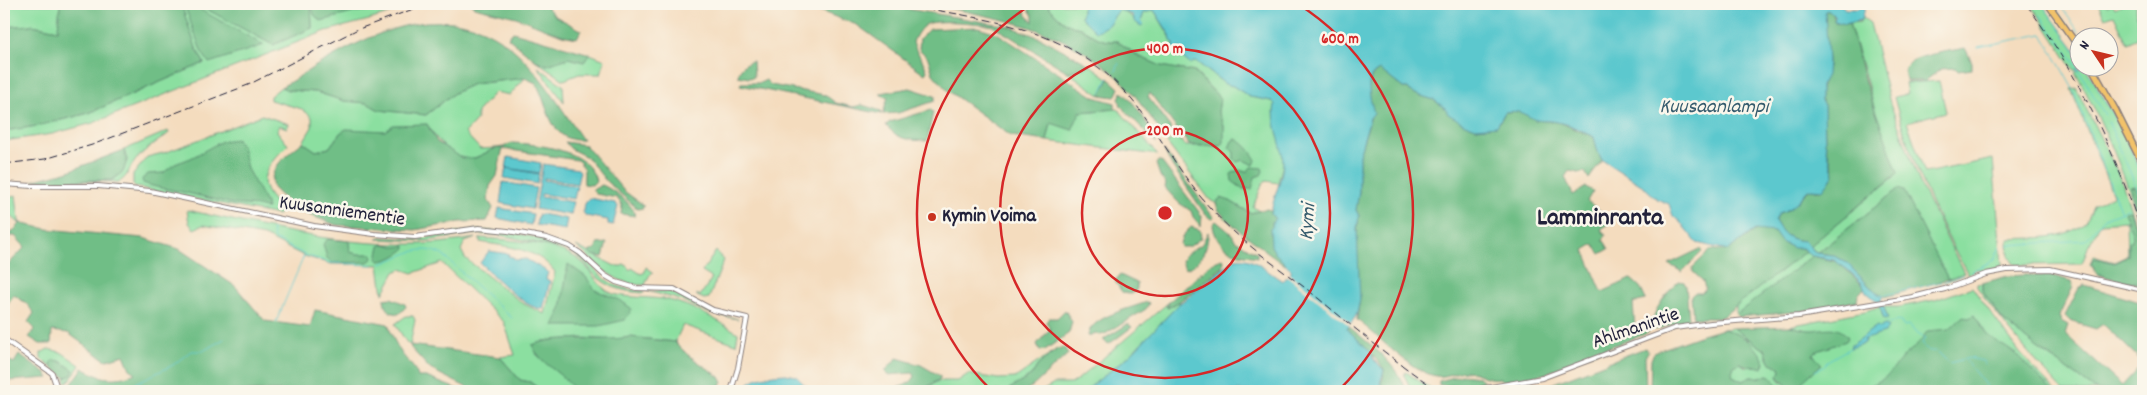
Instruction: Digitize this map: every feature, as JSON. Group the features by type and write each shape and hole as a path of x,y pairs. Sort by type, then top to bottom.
{"main road":[{"path":"2048,4 2070,35"},
{"path":"2098,78 2116,110 2143,166"}],"street":[{"name":"Kuusanniementie","path":"4,184 98,186 150,191 314,226 402,237 428,236 474,228 508,231 547,238 580,252 604,275 616,282 636,288 674,289 713,310 747,318 738,368 731,391"},
{"name":"Ahlmanintie","path":"1468,391 1542,378 1679,327 1799,316 1876,304 1930,294 1992,273 2020,268 2058,270 2143,289"},
{"path":"4,338 50,371 55,378 58,391"}],"green space":[{"path":"4,4 60,4 58,30 32,25 4,27"},
{"path":"60,4 181,4 196,48 204,63 89,113 37,126 4,131 4,27 32,25 58,30"},
{"path":"181,4 197,4 273,45 312,28 311,4 419,4 326,31 93,123 52,134 4,141 4,131 37,126 89,113 204,63 196,48"},
{"path":"184,4 190,4 264,45 209,63 201,51"},
{"path":"197,4 311,4 312,28 273,45"},
{"path":"312,4 385,4 381,9 356,12 321,21 314,15"},
{"path":"472,4 544,4 555,16 581,30 577,38 562,35 516,17 474,7"},
{"path":"801,4 877,4 1009,26 1043,39 1090,65 1068,72 993,26 940,22 927,24 918,32 913,42 926,67 927,71 925,74 857,25"},
{"path":"927,4 1023,4 1026,14 1033,22 1033,16 1026,4 1047,4 1054,13 1071,26 1081,28 1102,40 1117,41 1138,56 1161,66 1194,72 1220,98 1218,112 1224,126 1224,142 1221,146 1189,145 1150,93 1148,97 1170,127 1171,130 1166,140 1127,86 1099,61 1077,47 1030,27 979,14"},
{"path":"1047,4 1083,4 1081,17 1108,25 1119,9 1141,22 1144,13 1154,10 1174,43 1174,50 1180,48 1184,59 1198,63 1225,84 1233,86 1250,97 1272,101 1275,104 1274,112 1282,148 1283,164 1278,183 1266,181 1263,183 1253,207 1259,211 1250,213 1230,201 1217,201 1217,204 1210,200 1167,143 1174,137 1178,138 1186,146 1221,146 1224,126 1218,112 1220,98 1195,72 1161,66 1138,56 1117,41 1102,40 1081,28 1071,26 1054,13"},
{"path":"2031,4 2042,4 2070,42 2070,64"},
{"path":"2098,4 2105,4 2107,7 2113,4 2115,8 2122,4 2136,4 2138,38 2127,43 2114,15 2105,18"},
{"path":"1826,10 1831,11 1835,22 1849,23 1865,82 1898,173 1810,246 1805,241 1794,239 1787,235 1775,221 1779,213 1790,209 1811,189 1820,191 1834,172 1825,142 1824,105 1821,99 1821,88 1828,66 1824,27"},
{"path":"1863,18 1870,23 1890,103 1921,186 1964,273 1948,279 1898,189 1817,253 1810,246 1895,176 1849,23 1860,22"},
{"path":"426,22 453,22 476,27 496,37 514,50 545,84 583,140 563,136 552,121 536,83 525,78 473,84 454,93 426,115 379,110 367,103 344,101 316,92 288,90 281,87 327,59 368,38 396,28"},
{"path":"978,27 997,33 1094,97 1115,103 1115,109 1080,112 1072,130 1051,123 1047,141 1011,136 947,90 933,74 928,58 919,49 920,38 929,29"},
{"path":"513,32 590,54 584,62 568,58 547,65 535,60 508,38"},
{"path":"1965,48 1972,62 1972,69 1958,71 1955,68 1941,69 1925,81 1906,81 1905,69 1911,62 1925,56"},
{"path":"590,54 605,60 601,74 579,74 564,80 535,60 547,65 568,58 584,62"},
{"path":"753,61 754,77 738,76 743,66"},
{"path":"1090,65 1109,79 1100,95 1068,72"},
{"path":"538,67 563,85 564,102"},
{"path":"1380,70 1403,88 1408,88 1412,93 1434,100 1465,124 1476,128 1495,126 1500,122 1505,112 1520,111 1535,120 1559,122 1594,137 1602,160 1589,179 1585,172 1569,171 1565,177 1573,195 1586,187 1593,191 1587,201 1614,221 1601,229 1606,236 1603,239 1609,249 1600,254 1594,244 1584,250 1602,292 1631,279 1640,287 1646,300 1633,303 1635,330 1649,327 1648,333 1579,358 1545,374 1504,381 1500,378 1495,379 1466,371 1444,376 1426,373 1416,368 1357,320 1360,296 1358,289 1357,229 1359,216 1356,210 1359,191 1359,155 1373,110 1368,93 1370,82 1375,73"},
{"path":"525,78 510,95 495,92 477,112 477,120 465,133 480,149 496,148 474,158 466,158 452,153 440,143 427,124 385,131 340,133 329,148 316,151 303,142 312,127 312,117 302,109 270,100 270,96 281,87 288,90 316,92 344,101 367,103 379,110 426,115 454,93 473,84"},
{"path":"2078,78 2092,78 2117,121 2143,174 2143,232 2129,190 2095,111"},
{"path":"1109,79 1119,88 1115,97 1100,95"},
{"path":"766,80 771,85 825,95 836,103 853,107 862,105 881,111 882,114 740,85 741,83 760,83"},
{"path":"1939,81 1946,112 1907,122 1925,173 1993,159 2001,267 1983,272 1977,269 1968,274 1945,232 1925,188 1900,120 1894,97 1907,94 1905,83"},
{"path":"910,88 935,96 935,101 898,113 883,114 888,97 881,95 881,93"},
{"path":"2076,88 2121,179 2143,248 2143,286 2098,275 2090,264 2093,256 2114,262 2127,256 2126,221 2101,223 2088,247 2082,264 2021,265 2014,264 2009,257 2008,239 2046,237 2070,231 2081,226 2088,217 2093,205 2113,195 2071,89"},
{"path":"1122,92 1142,116 1156,143 1121,106 1119,98"},
{"path":"1118,109 1158,155 1047,141 1051,123 1080,112"},
{"path":"931,110 933,112 927,141 904,138 895,134 886,125 890,122"},
{"path":"262,115 289,124 287,128 279,125 277,131 288,145 268,167 264,181 265,188 281,211 278,215 136,187 133,184 133,175 147,157 167,152"},
{"path":"427,124 437,142 462,158 475,158 496,148 503,147 497,176 490,186 488,200 493,208 487,221 460,222 415,230 336,225 296,210 273,188 273,174 276,168 285,157 303,142 316,151 329,148 340,133 346,129 385,131 393,125"},
{"path":"168,131 169,133 141,155 126,176 119,182 45,180 112,180 123,172 127,160 124,150"},
{"path":"237,139 242,146 247,169 266,203 267,209 233,204 143,183 142,179 148,174 163,173 175,164 191,158 222,141"},
{"path":"1236,139 1252,153 1256,160 1254,165 1243,160 1237,162 1234,159 1234,152 1229,148 1232,141"},
{"path":"565,142 585,145 624,191 643,205 643,208 638,209 607,182 587,157 571,149"},
{"path":"512,143 548,147 573,155 591,170 596,181 592,185 584,184 584,171 577,160 504,149 504,146"},
{"path":"124,150 127,160 123,172 112,180 32,181 66,172"},
{"path":"1164,150 1214,218 1211,219 1205,214 1171,164"},
{"path":"1158,161 1161,161 1202,216 1201,226 1193,217 1191,211 1179,203 1165,188 1166,184 1160,176 1156,164"},
{"path":"1251,167 1262,168 1263,171 1261,175 1255,177 1252,189 1243,189 1232,181 1231,174 1238,170 1247,172"},
{"path":"602,185 617,193 627,202 634,211 635,216 621,214 622,205 617,198 596,194 592,190"},
{"path":"2134,186 2143,207 2143,228 2130,187"},
{"path":"1898,189 1904,191 1948,279 1885,297 1875,292 1847,263 1832,255 1817,253"},
{"path":"16,195 20,224 10,215 4,214 4,200"},
{"path":"1221,198 1250,213 1267,209 1272,211 1271,214 1275,219 1272,222 1275,253 1288,265 1285,265 1249,238 1222,215 1217,206 1217,201"},
{"path":"187,210 295,233 366,243 439,243 476,238 465,242 461,250 465,258 522,303 545,314 555,272 548,264 531,253 511,247 480,242 480,238 520,241 548,246 573,256 583,263 599,284 607,291 616,295 669,300 695,309 738,333 736,344 683,325 675,342 630,337 612,340 583,338 543,341 536,354 571,384 575,391 542,391 530,382 520,380 500,357 515,355 504,322 442,263 413,273 401,269 395,272 383,294 379,265 331,264 304,256 264,236 203,225 194,229 189,223"},
{"path":"2130,211 2143,254 2143,283 2103,276 2095,270 2091,263 2094,258 2114,263 2128,256 2128,243 2132,241 2133,236 2125,212"},
{"path":"1216,221 1232,234 1235,240 1257,253 1257,257 1235,253 1225,247 1215,232 1213,224"},
{"path":"19,222 47,229 143,238 179,249 235,286 265,321 310,327 315,310 388,324 398,347 414,368 418,377 426,377 462,391 67,391 83,368 96,375 109,378 136,373 130,369 124,355 107,360 104,359 68,333 52,331 51,344 40,344 29,337 35,329 28,322 34,313 26,303 14,295 4,308 4,269 25,247 15,236 8,236 20,224"},
{"path":"1191,227 1200,230 1201,238 1189,247 1181,247 1183,235"},
{"path":"1761,229 1774,232 1785,244 1806,251 1723,316 1719,318 1693,318 1691,296 1694,293 1702,293 1705,288 1703,281 1693,272 1693,267 1711,250 1728,250 1756,230"},
{"path":"474,230 509,232 555,243 566,247 566,249 500,235 474,234 427,241 376,239 380,237 418,239"},
{"path":"1208,232 1207,243 1199,260 1185,269 1182,261 1185,255 1202,244"},
{"path":"328,239 349,241 350,252 372,254 373,258 368,262 332,263 327,258 323,244"},
{"path":"607,243 603,257 591,255 589,252 596,248 597,244"},
{"path":"385,244 397,247 405,246 406,248 394,257 379,261 377,258 380,246"},
{"path":"576,246 615,266 625,264 630,270 632,268 641,274 645,272 646,267 653,272 645,285 624,282 599,266"},
{"path":"571,249 609,282 629,289 644,291 644,293 622,290 608,285 596,276 581,259 568,250"},
{"path":"1700,249 1702,252 1682,272 1669,264"},
{"path":"716,251 724,260 709,298 704,299 697,296 697,294 700,296 712,278 702,272"},
{"path":"1806,251 1812,256 1736,315 1736,305"},
{"path":"1812,256 1838,262 1865,287 1858,295 1857,301 1804,311 1738,317 1736,315 1739,312"},
{"path":"1224,260 1223,267 1180,301 1167,308 1169,302 1212,263"},
{"path":"568,264 586,277 595,290 620,300 632,309 625,320 599,326 554,326 561,309"},
{"path":"1120,275 1137,283 1135,292 1128,294 1122,292 1115,281"},
{"path":"2008,276 2053,276 2071,281 2073,287 2059,316 2061,321 2068,325 2065,334 2122,386 2143,363 2143,391 2097,391 2028,341 2002,319 1982,290 1982,283"},
{"path":"1679,281 1684,282 1686,286 1689,319 1655,330 1653,325 1656,311"},
{"path":"1982,283 1982,290 2002,319 2028,341 2097,391 2063,391 2018,340 1987,301 1977,287 1977,284"},
{"path":"2084,285 2143,303 2143,362 2103,324 2096,329 2070,321 2065,316 2079,288"},
{"path":"1972,287 2020,353 2055,391 1774,391 1772,377 1767,375 1761,378 1753,377 1742,381 1733,376 1731,372 1733,366 1740,363 1746,367 1755,366 1748,339 1723,329 1733,328 1765,350 1770,361 1780,368 1781,371 1778,377 1783,383 1812,373 1818,367 1807,330 1789,326 1878,307 1899,307 1935,300"},
{"path":"647,291 677,293 712,312 738,319 712,314 677,299"},
{"path":"391,298 405,304 406,307 399,314 391,312 386,306 384,299"},
{"path":"1180,301 1129,356 1085,391 1042,391 1054,384 1071,384 1076,381 1169,302 1166,306 1168,308"},
{"path":"1147,302 1149,303 1146,309 1105,334 1100,335 1096,333 1088,336 1090,329 1103,318"},
{"path":"1065,310 1072,322 1069,333 1045,350 1040,351 1037,344 1050,329 1046,322 1049,318 1057,318"},
{"path":"1974,315 1987,335 2016,354 2052,391 1865,391 1869,386 1882,380 1890,373 1903,357 1919,343 1927,331 1949,329 1962,317 1969,318"},
{"path":"406,316 413,316 415,320 410,345 395,324"},
{"path":"1128,324 1132,327 1109,344 1104,341 1104,339"},
{"path":"1348,326 1374,347 1389,363 1396,371 1407,391 1383,391 1385,386 1380,384 1383,379 1384,369 1366,347 1348,332"},
{"path":"1789,326 1807,330 1830,328 1839,330 1848,337 1846,341 1815,352 1813,355 1822,364 1794,389 1789,388 1778,376 1781,371 1780,368 1771,363 1765,350 1733,328"},
{"path":"1723,329 1737,334 1748,341 1757,349 1765,362 1763,368 1740,363 1734,366 1733,376 1742,381 1753,376 1761,378 1767,375 1772,377 1777,385 1775,391 1650,391 1651,360 1654,352"},
{"path":"630,337 675,342 688,355 720,377 723,383 715,391 575,391 565,379 541,359 532,345 544,341 568,339 618,339"},
{"path":"410,345 500,357 520,380 530,382 542,391 474,391 430,369"},
{"path":"1064,347 1068,354 1033,386 1024,391 1006,391 1031,376 1038,365 1057,349"},
{"path":"1645,348 1648,352 1645,357 1646,391 1533,391"},
{"path":"48,349 61,352 80,365 66,383 65,377 68,378 60,361 52,361 52,368 41,359 41,353"},
{"path":"1057,349 1038,365 1031,376 1006,391 926,391 926,388 938,381 958,381 968,374 998,379 1015,378"},
{"path":"19,355 45,373 49,378 7,381 7,391 4,391 4,368 10,361 14,363"},
{"path":"897,358 921,365 940,376 940,379 926,388 926,391 889,391 890,389 908,384 915,376 913,373 888,375 886,373 886,370"},
{"path":"54,360 60,361 74,370 71,376 65,377 52,368 51,363"},
{"path":"1406,372 1434,391 1412,391 1404,375"},
{"path":"1462,375 1479,377 1484,381 1463,387 1439,385 1439,381"}],"water":[{"path":"1083,4 1841,4 1845,9 1865,7 1862,20 1845,24 1834,21 1834,15 1829,10 1825,11 1828,60 1827,75 1821,86 1821,101 1824,105 1825,142 1834,175 1823,190 1808,190 1790,209 1779,213 1775,221 1787,235 1794,239 1805,241 1816,253 1832,255 1847,263 1875,292 1883,296 1881,300 1888,319 1884,320 1878,302 1866,292 1862,283 1848,270 1834,260 1812,256 1802,248 1793,248 1781,242 1774,232 1755,230 1728,250 1697,243 1673,216 1669,204 1657,199 1643,186 1602,160 1594,137 1581,130 1554,121 1536,120 1514,111 1505,112 1497,126 1476,128 1448,114 1445,108 1434,100 1412,93 1408,88 1403,88 1380,70 1374,73 1369,83 1374,113 1370,118 1359,155 1359,192 1356,210 1359,216 1357,229 1360,300 1356,316 1347,329 1370,351 1374,360 1384,370 1380,384 1385,386 1385,389 1383,391 1085,391 1129,356 1179,304 1235,259 1254,262 1283,281 1292,271 1271,246 1270,229 1275,219 1271,214 1283,161 1274,118 1275,104 1272,101 1250,97 1233,86 1225,84 1198,63 1190,64 1184,59 1180,48 1174,51 1174,43 1171,41 1170,35 1154,10 1144,13 1141,21 1144,24 1141,26 1134,21 1133,15 1119,10 1108,25 1096,32 1081,17"},
{"path":"508,157 541,163 539,173 506,168"},
{"path":"543,164 578,169 580,171 577,184 544,178 544,180 577,186 574,199 541,194 541,197 573,202 571,215 535,209"},
{"path":"506,168 539,174 537,184 504,178"},
{"path":"503,182 536,188 532,209 500,203"},
{"path":"589,198 615,203 618,206 613,225 608,224 608,220 586,216 583,212"},
{"path":"499,208 533,214 531,225 497,218"},
{"path":"538,215 567,219 565,230 536,225"},
{"path":"489,251 509,254 508,256 513,257 515,260 526,259 548,272 546,279 550,281 543,309 536,308 519,298 480,263"},
{"path":"1884,325 1888,326 1885,333 1865,339 1864,343 1850,348 1851,345 1877,326 1880,328"},
{"path":"786,374 796,376 811,391 744,391 746,386 755,379"}],"pier":[{"path":"1288,273 1352,324 1350,326 1286,275"}],"waterway":[{"path":"390,4 395,4"},
{"path":"2042,4 2070,43"},
{"path":"2052,4 2070,29"},
{"path":"2059,4 2076,28"},
{"path":"2040,15 2069,54 2105,115"},
{"path":"1978,47 2042,34 2073,89 2121,212"},
{"path":"1116,71 1119,63"},
{"path":"1101,93 1108,78"},
{"path":"2092,78 2128,143 2143,177"},
{"path":"2108,121 2143,202"},
{"path":"2137,205 2143,204"},
{"path":"2008,245 2086,240 2104,218 2128,209"},
{"path":"272,229 274,239 305,255 330,263 373,265"},
{"path":"1970,272 1994,260 2000,247"},
{"path":"381,264 420,250 436,252 444,256 512,318"},
{"path":"276,322 304,256"},
{"path":"1944,282 1964,275"},
{"path":"1881,296 1941,282"},
{"path":"1886,322 1889,324 1897,321 1901,322 1903,326 1910,325 1914,331 1925,339 1922,342 1925,349 1937,351 1949,363 1969,358 1983,361 1985,365"},
{"path":"129,391 136,383 173,365 191,351 203,351 224,339"},
{"path":"1815,371 1825,366 1829,360 1850,348"},
{"path":"1966,361 1990,391"}],"railway":[{"path":"4,164 45,159 92,145 248,85 356,30 427,4"},
{"path":"902,4 971,16 1037,34 1079,54 1102,70 1138,107 1195,189 1212,210 1234,232 1372,342 1439,391"},
{"path":"2026,4 2063,59 2094,116 2121,175 2143,237"}],"place":[{"name":"Kymin Voima","path":"932,217"}],"district":[{"name":"Lamminranta","path":"1600,219"}],"water label":[{"name":"Kuusaanlampi","path":"1714,108"},
{"name":"Kymi","path":"1309,222"}]}
